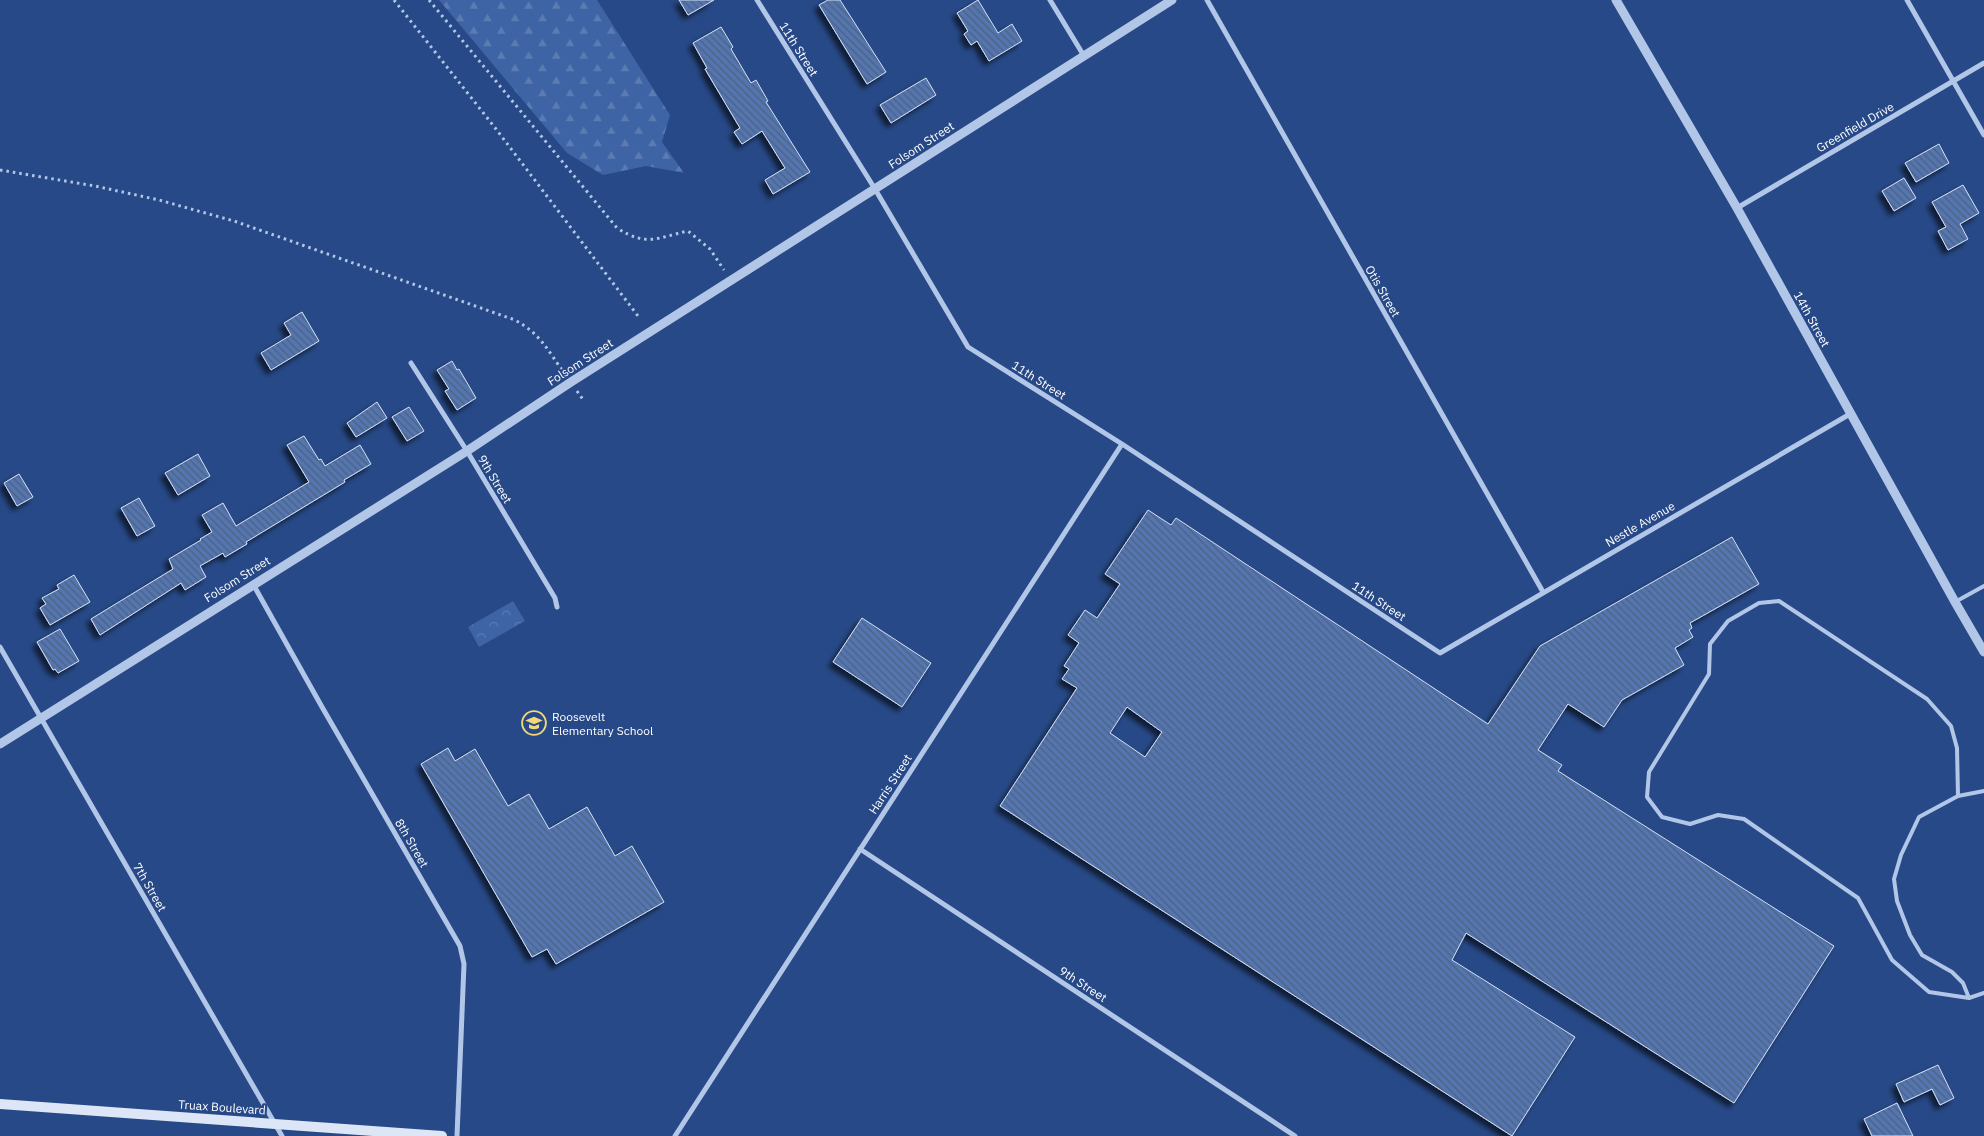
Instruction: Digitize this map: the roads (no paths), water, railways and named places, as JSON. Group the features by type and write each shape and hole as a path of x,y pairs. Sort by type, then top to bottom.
{"main road":[{"name":"Truax Boulevard","path":"0,1104 442,1136"}],"street":[{"name":"11th Street","path":"757,0 875,189 968,347 1122,444 1440,653"},
{"path":"1050,0 1084,56"},
{"name":"Folsom Street","path":"0,744 253,583 467,451 571,382 1172,0"},
{"name":"Otis Street","path":"1207,0 1543,592"},
{"name":"14th Street","path":"1616,0 1737,208 1984,652"},
{"path":"1907,0 1984,135"},
{"name":"Greenfield Drive","path":"1737,208 1984,64"},
{"name":"9th Street","path":"411,363 467,451 555,598 557,607"},
{"name":"Nestle Avenue","path":"1440,653 1850,414"},
{"name":"Harris Street","path":"675,1136 1122,444"},
{"name":"8th Street","path":"253,583 460,946 464,964 457,1136"},
{"name":"7th Street","path":"0,647 282,1136"},
{"name":"9th Street","path":"860,849 1295,1136"}],"lane":[{"path":"1955,602 1984,586"},
{"path":"1958,796 1957,748 1952,726 1927,699 1779,601 1759,602 1728,621 1710,644 1709,674 1649,772 1647,797 1662,817 1690,824 1718,815 1744,819 1858,898 1892,960 1929,992 1969,998 1984,993"},
{"path":"1969,998 1963,983 1952,972 1922,955 1910,935 1897,901 1894,878 1901,855 1919,817 1958,796 1984,791"}],"place":[{"name":"Roosevelt Elementary School","path":"534,723"}]}
